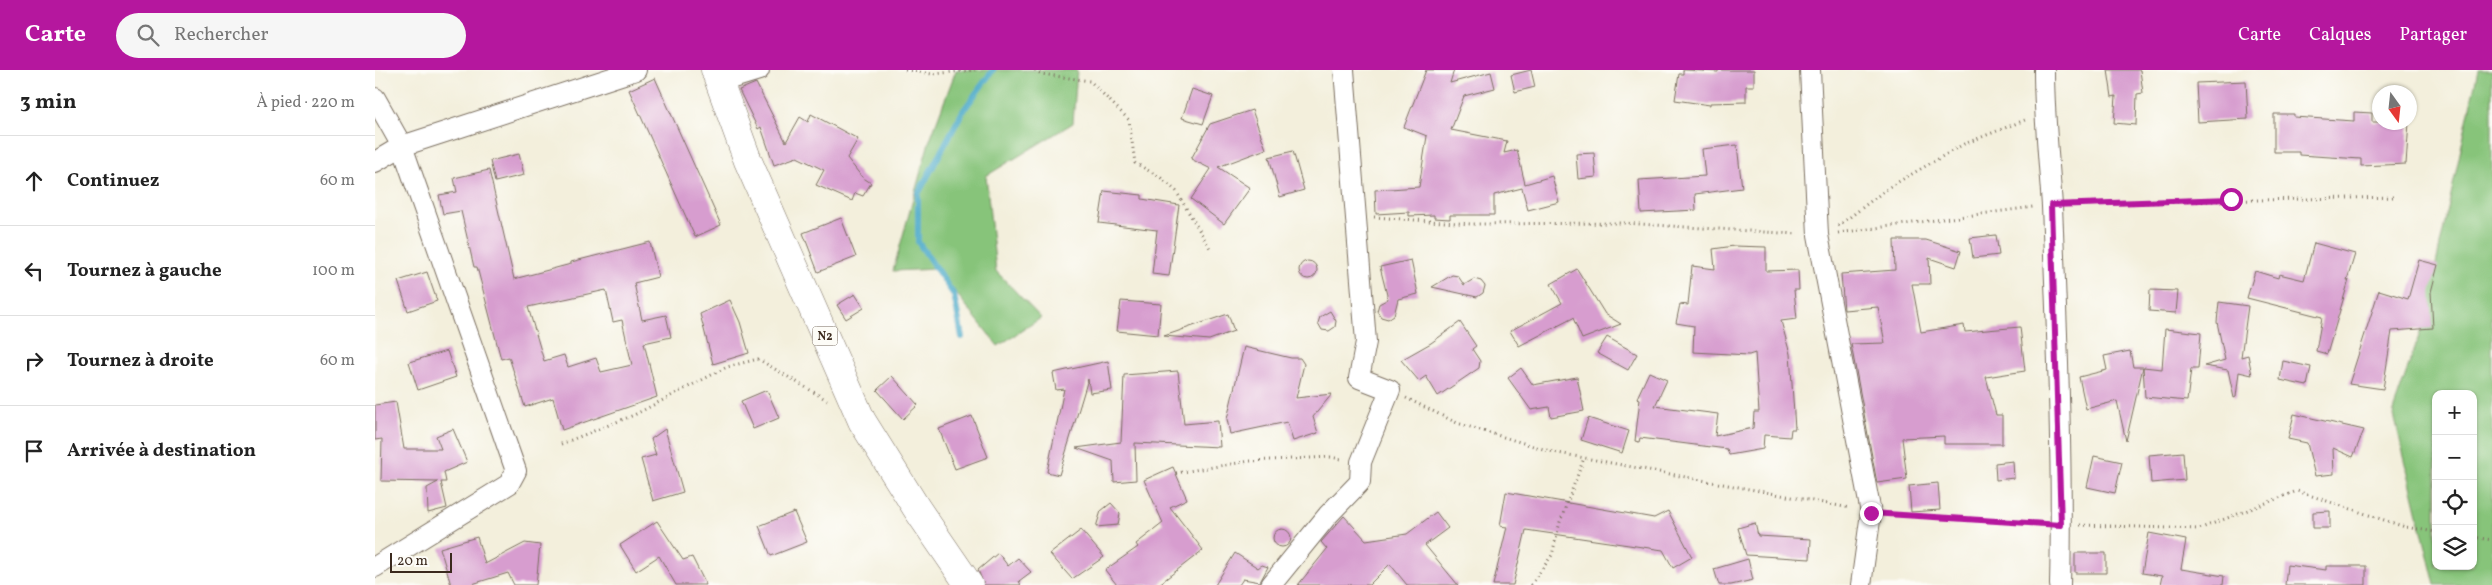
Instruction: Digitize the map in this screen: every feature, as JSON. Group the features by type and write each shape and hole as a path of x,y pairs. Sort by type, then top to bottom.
{"highway":[{"name":"N2","path":"717,76 749,161 862,421 922,517 969,585"}],"street":[{"path":"375,162 402,146 636,70"},
{"path":"717,76 759,70"},
{"path":"1271,585 1328,515 1360,482 1361,462 1390,390 1359,378 1366,342 1344,70"},
{"path":"1810,70 1823,235 1871,513 1861,585"},
{"path":"2044,70 2044,112 2051,205 2061,525 2060,585"},
{"path":"375,98 402,146 516,471 509,484 375,567"}],"path":[{"path":"905,70 932,74 975,70"},
{"path":"1035,70 1041,74 1090,81 1129,120 1135,163 1159,177 1176,192 1211,250"},
{"path":"1823,235 1891,186 1964,144 2044,112"},
{"path":"1355,216 1471,224 1623,223 1823,235 2051,205 2396,197"},
{"path":"561,444 634,415 727,367 757,359 830,402"},
{"path":"1390,390 1457,423 1553,452 1871,513 2061,525 2199,529 2297,491 2405,528 2432,531"},
{"path":"1176,473 1250,461 1331,457 1361,462"},
{"path":"1531,585 1552,555 1560,522 1585,458"},
{"path":"2477,538 2492,540"}],"green space":[{"path":"956,70 1077,70 1073,123 986,176 996,271 1041,318 998,346 937,269 893,271 929,142"},
{"path":"2478,70 2492,70 2492,585 2435,585 2393,411 2423,324"}],"building":[{"path":"1426,70 1454,70 1450,83 1491,72 1495,88 1464,96 1451,130 1507,141 1504,153 1517,150 1525,184 1552,176 1559,202 1528,210 1522,188 1494,195 1494,215 1450,215 1450,219 1434,218 1434,215 1409,216 1409,212 1376,214 1375,190 1419,187 1427,136 1404,127"},
{"path":"1531,70 1535,87 1515,92 1511,75"},
{"path":"1683,70 1718,72 1718,70 1754,70 1754,86 1746,86 1746,102 1710,103 1710,105 1675,100 1679,74 1683,74"},
{"path":"2108,70 2140,70 2143,93 2137,94 2136,125 2114,123 2116,96 2112,97"},
{"path":"655,78 721,225 695,237 629,90"},
{"path":"2246,81 2248,119 2198,122 2196,83"},
{"path":"756,83 786,142 800,117 808,122 811,114 858,139 847,158 862,177 871,183 863,196 855,193 852,201 816,185 824,170 797,157 774,165 761,127 758,129 739,90"},
{"path":"1192,89 1213,96 1203,124 1182,118"},
{"path":"1252,110 1266,149 1218,167 1250,188 1224,224 1191,199 1211,169 1191,159 1210,124"},
{"path":"2354,112 2372,113 2372,130 2408,130 2406,164 2361,166 2361,159 2299,155 2299,152 2274,152 2274,114 2294,114 2294,117 2354,121"},
{"path":"1737,145 1742,188 1695,194 1696,210 1641,213 1639,180 1705,176 1702,149"},
{"path":"1293,151 1304,190 1280,197 1269,157"},
{"path":"1594,153 1596,177 1578,179 1576,154"},
{"path":"519,154 524,175 495,182 490,161"},
{"path":"489,170 514,279 650,242 658,277 634,283 642,320 666,315 671,337 644,343 657,397 562,430 553,398 525,407 509,357 501,359 477,267 474,267 461,211 443,214 439,195 457,192 454,178","holes":["606,290 613,322 622,320 632,365 601,372 596,358 568,367 564,355 544,361 528,307"]},
{"path":"1104,191 1142,195 1142,199 1179,205 1169,276 1152,274 1157,230 1099,223"},
{"path":"841,218 856,257 818,272 803,233"},
{"path":"1996,235 1999,255 1973,258 1970,238"},
{"path":"1894,240 1926,240 1961,251 1956,267 1929,258 1930,284 1912,284 1921,332 1964,325 1965,332 2020,327 2025,371 1986,377 1996,415 2002,415 2002,444 1944,444 1944,436 1902,438 1907,479 1877,483 1851,344 1885,343 1878,307 1844,310 1841,274 1895,270"},
{"path":"2314,243 2355,254 2327,354 2316,351 2322,317 2247,298 2255,271 2278,278 2279,274 2304,280"},
{"path":"1734,246 1766,247 1766,271 1798,270 1799,290 1794,290 1797,319 1781,321 1790,354 1795,429 1791,429 1790,437 1764,435 1763,449 1729,455 1727,449 1640,438 1639,442 1635,441 1640,399 1637,398 1649,372 1667,380 1655,406 1718,414 1715,436 1753,428 1754,412 1759,412 1755,353 1749,355 1693,352 1694,326 1676,323 1680,304 1688,305 1692,266 1715,269 1713,249"},
{"path":"1411,260 1418,294 1398,299 1394,315 1388,319 1381,317 1377,311 1379,304 1388,299 1380,267"},
{"path":"2419,260 2438,265 2431,292 2433,328 2392,331 2383,389 2349,384 2379,290 2408,299"},
{"path":"1308,261 1314,264 1317,270 1314,276 1308,279 1302,276 1299,270 1302,264"},
{"path":"1577,269 1605,314 1621,324 1582,339 1573,318 1519,346 1510,331 1562,303 1551,284"},
{"path":"427,272 437,301 408,311 398,281"},
{"path":"1452,275 1458,276 1464,285 1474,279 1481,281 1485,286 1483,293 1477,297 1432,287"},
{"path":"2150,290 2178,291 2176,313 2149,311"},
{"path":"855,294 864,308 846,319 837,305"},
{"path":"730,300 740,322 749,353 713,364 700,314"},
{"path":"1121,301 1161,304 1158,335 1117,331"},
{"path":"2219,302 2248,306 2241,357 2248,355 2252,375 2239,372 2236,397 2234,398 2228,370 2204,366 2225,360 2217,322"},
{"path":"1330,311 1336,321 1335,327 1329,331 1322,330 1318,323 1320,317"},
{"path":"1228,314 1234,331 1209,340 1164,336"},
{"path":"1460,322 1476,346 1472,349 1480,361 1479,368 1438,396 1426,376 1419,381 1401,360 1431,343"},
{"path":"2165,329 2201,333 2198,369 2191,369 2187,401 2145,397 2143,367 2162,369"},
{"path":"1607,337 1637,354 1628,370 1597,353"},
{"path":"1244,347 1291,358 1300,358 1304,364 1296,398 1332,394 1313,417 1318,433 1293,441 1287,422 1230,434 1227,419"},
{"path":"447,351 456,377 418,390 409,362"},
{"path":"2130,351 2133,367 2143,367 2126,441 2117,401 2086,409 2079,377 2107,370 2104,356"},
{"path":"1108,361 1112,390 1090,393 1088,379 1059,475 1047,472 1064,389 1056,390 1053,373"},
{"path":"2283,361 2311,367 2307,386 2280,380"},
{"path":"1521,368 1533,385 1577,377 1584,411 1551,417 1549,407 1531,410 1508,378"},
{"path":"1178,371 1184,424 1218,421 1220,447 1135,443 1136,480 1114,482 1113,461 1076,448 1121,442 1124,375"},
{"path":"892,376 918,405 903,419 877,390"},
{"path":"767,390 779,418 753,429 741,401"},
{"path":"396,402 404,449 441,449 436,436 453,429 467,462 444,472 446,482 441,482 447,508 428,513 427,488 438,482 381,481 382,439 375,440 375,405"},
{"path":"2294,414 2364,430 2353,457 2333,448 2334,474 2315,476 2307,443 2288,439"},
{"path":"972,416 988,457 955,469 939,429"},
{"path":"1588,418 1629,431 1622,453 1581,440"},
{"path":"665,429 683,492 653,501 641,459 656,455 651,439"},
{"path":"2183,452 2185,480 2151,483 2149,455"},
{"path":"2094,456 2122,462 2115,493 2087,487"},
{"path":"2013,461 2014,478 1996,480 1995,463"},
{"path":"1173,467 1187,499 1170,507 1203,550 1158,585 1117,585 1105,570 1138,547 1136,544 1163,523 1144,480"},
{"path":"1938,483 1940,510 1911,512 1909,486"},
{"path":"1506,492 1654,518 1668,511 1692,557 1673,568 1663,550 1526,530 1513,585 1493,585 1507,527 1500,526"},
{"path":"1111,503 1120,513 1118,525 1096,527 1101,511"},
{"path":"2330,511 2330,528 2313,528 2313,512"},
{"path":"794,512 807,542 771,556 759,526"},
{"path":"1436,512 1448,528 1425,545 1458,585 1407,585 1390,564 1369,585 1298,585 1327,549 1321,542 1344,516 1366,540 1407,534"},
{"path":"657,521 683,560 692,557 706,585 676,585 659,556 636,571 620,545"},
{"path":"1755,523 1758,536 1811,539 1810,559 1746,555 1738,528"},
{"path":"1282,529 1288,532 1291,538 1288,544 1282,547 1276,544 1273,538 1276,532"},
{"path":"1081,530 1104,557 1072,579 1050,554"},
{"path":"2149,533 2186,540 2181,569 2224,576 2223,585 2160,585 2162,576 2142,573"},
{"path":"477,537 485,564 525,543 540,545 536,585 514,585 508,573 469,585 451,585 440,548"},
{"path":"998,553 1008,566 1018,558 1031,572 1019,581 1021,585 984,585 978,570"},
{"path":"1235,553 1258,568 1262,565 1268,567 1260,582 1243,579 1239,585 1215,585"},
{"path":"2075,553 2106,553 2106,573 2075,573"},
{"path":"1748,559 1753,580 1731,585 1719,585 1714,569"},
{"path":"2287,565 2326,570 2326,566 2366,566 2366,585 2285,585"}],"waterway":[{"path":"962,337 954,295 918,242 918,194 963,111 993,70"}],"route":[{"path":"1871,513 2061,525 2051,205 2231,199"}]}
